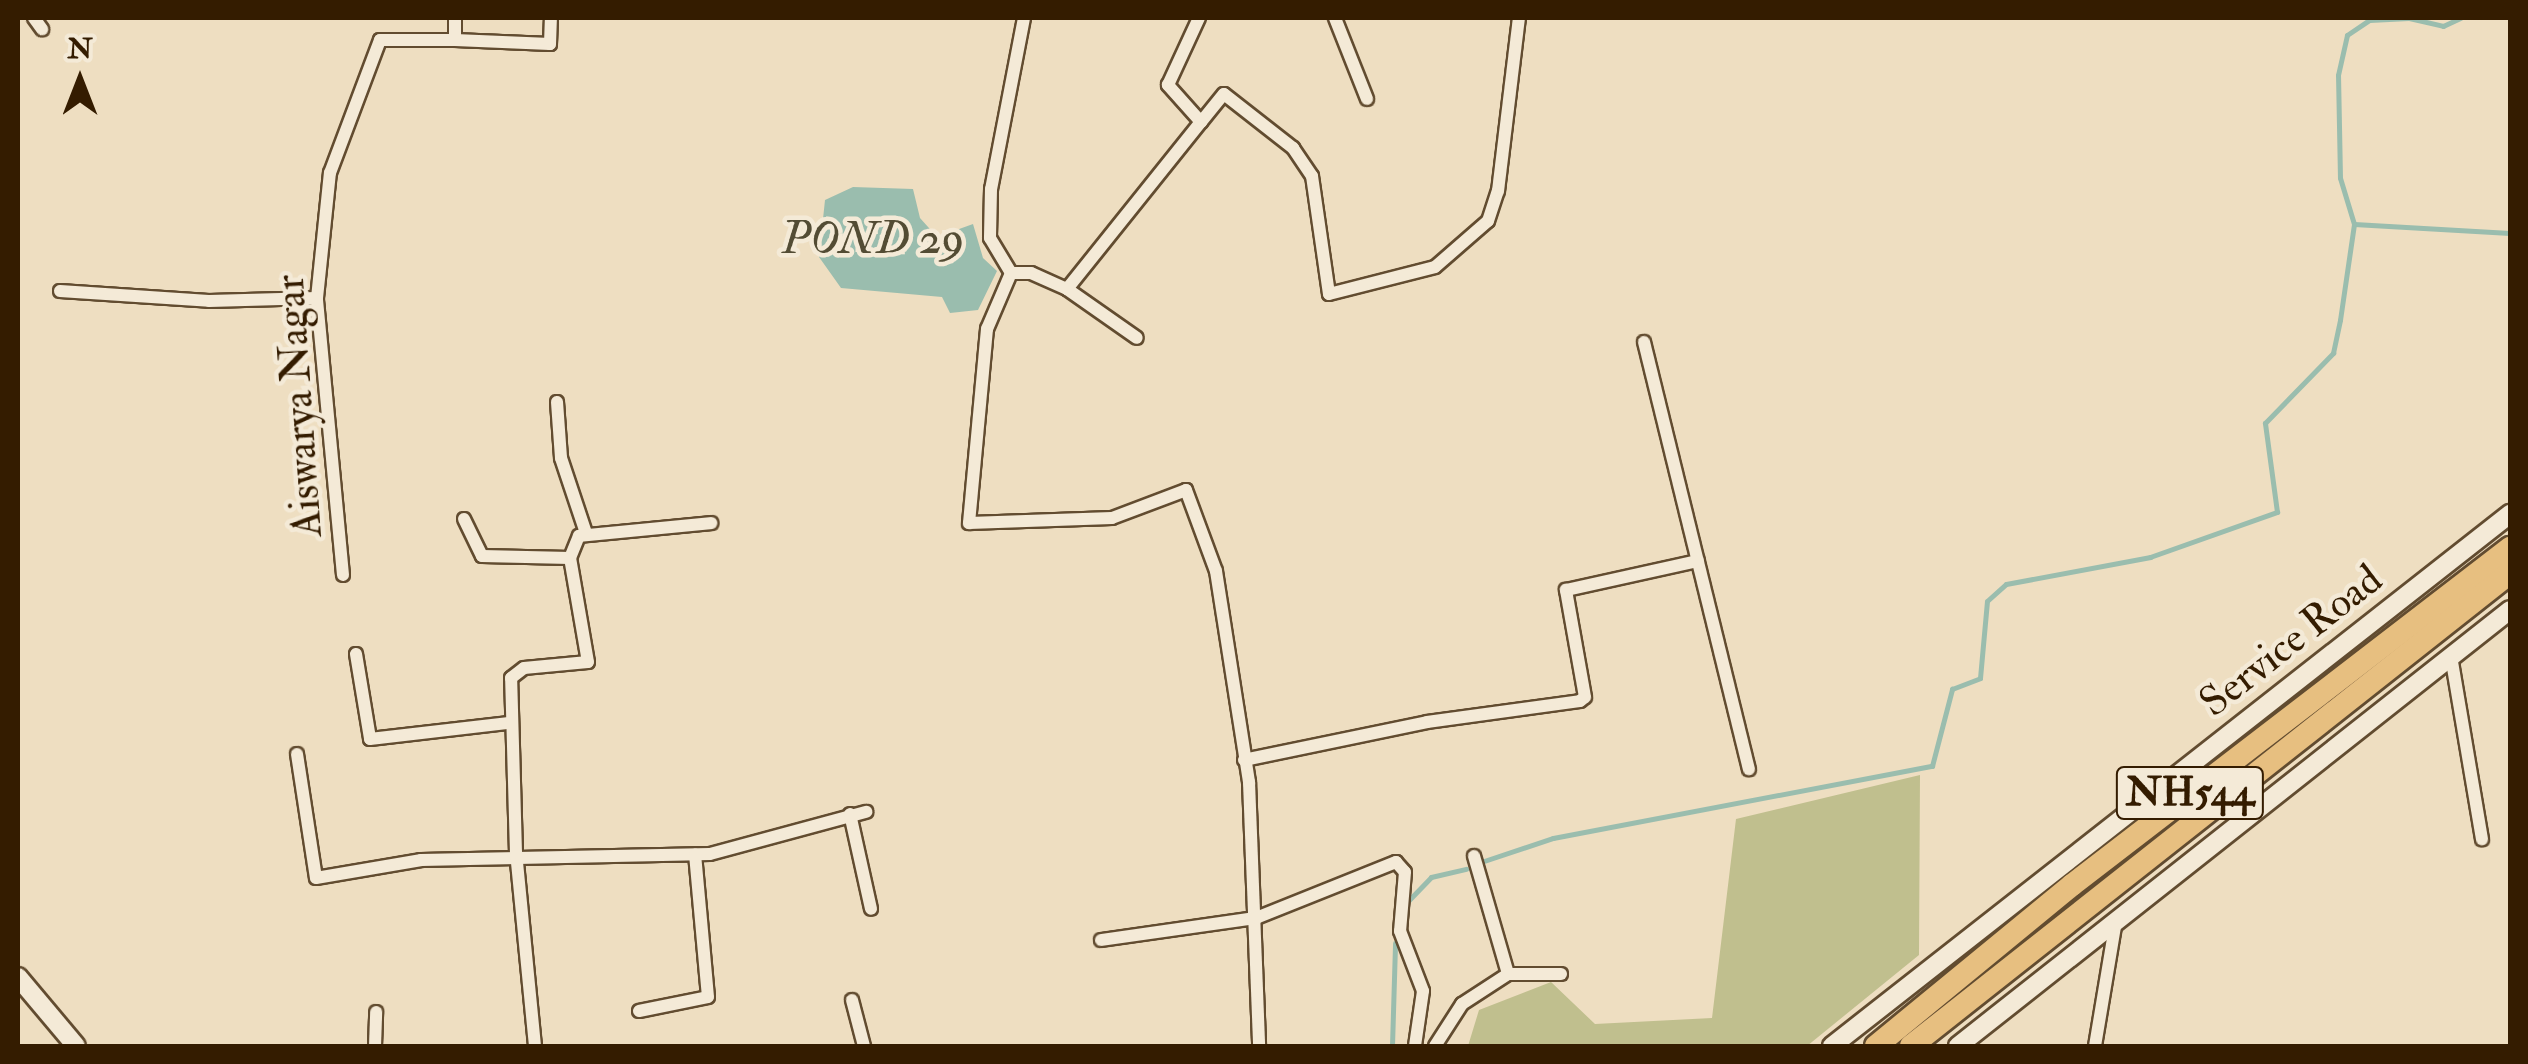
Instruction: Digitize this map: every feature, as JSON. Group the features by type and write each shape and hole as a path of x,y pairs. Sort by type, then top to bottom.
{"highway":[{"name":"NH544","path":"1876,1046 2087,873 2510,548"},
{"name":"NH544","path":"1910,1046 2510,573"}],"street":[{"path":"455,18 454,40 550,44 551,18"},
{"path":"1024,18 991,190 990,238 1011,272 1067,289 1138,338"},
{"path":"1199,18 1168,86 1172,97 1201,122"},
{"path":"1335,18 1366,100"},
{"path":"1067,289 1224,94 1292,148 1312,176 1329,294 1435,267 1488,221 1498,191 1518,18"},
{"name":"Aiswarya Nagar","path":"343,575 316,298 330,172 380,40 454,40"},
{"path":"1011,272 987,329 968,524 1112,518 1186,490 1216,571 1244,760 1256,918 1259,1046"},
{"path":"60,290 209,301 316,298"},
{"path":"1644,342 1748,769"},
{"path":"556,402 561,458 586,534"},
{"name":"Service Road","path":"1832,1046 2510,514"},
{"path":"464,519 482,556 570,558"},
{"path":"534,1046 517,860 509,723 511,678 524,668 588,662 569,546 586,534 711,523"},
{"path":"1244,760 1427,722 1580,702 1585,697 1566,590 1698,560"},
{"path":"1958,1046 2510,610"},
{"path":"356,654 370,739 509,723"},
{"path":"2451,656 2482,839"},
{"path":"297,754 316,878 421,860 694,855 866,812"},
{"path":"850,814 871,909"},
{"path":"639,1011 708,997 694,855"},
{"path":"1474,856 1508,974"},
{"path":"1101,940 1256,918 1396,862 1405,872 1400,931 1423,991 1415,1046"},
{"path":"2096,1046 2116,921"},
{"path":"1434,1046 1462,1004 1508,974 1561,974"},
{"path":"18,978 76,1046"},
{"path":"852,1000 864,1046"},
{"path":"375,1046 376,1012"}],"shaded area":[{"path":"1920,775 1919,955 1807,1046 1468,1046 1479,1010 1551,982 1595,1024 1712,1018 1736,819"}],"water":[{"name":"POND 29","path":"853,187 913,189 920,218 937,237 973,224 983,258 997,271 978,310 950,313 942,297 841,288 819,257 825,200"}],"waterway":[{"path":"1484,861 1553,838 1932,766 1952,689 1980,678 1987,601 2006,584 2150,557 2277,512 2265,423 2333,353 2340,320 2354,224 2340,178 2338,75 2347,35 2369,20 2409,18 2443,26 2460,18"},
{"path":"2354,224 2510,233"},
{"path":"1408,901 1431,877 1466,869"},
{"path":"1392,1046 1395,943"}]}
